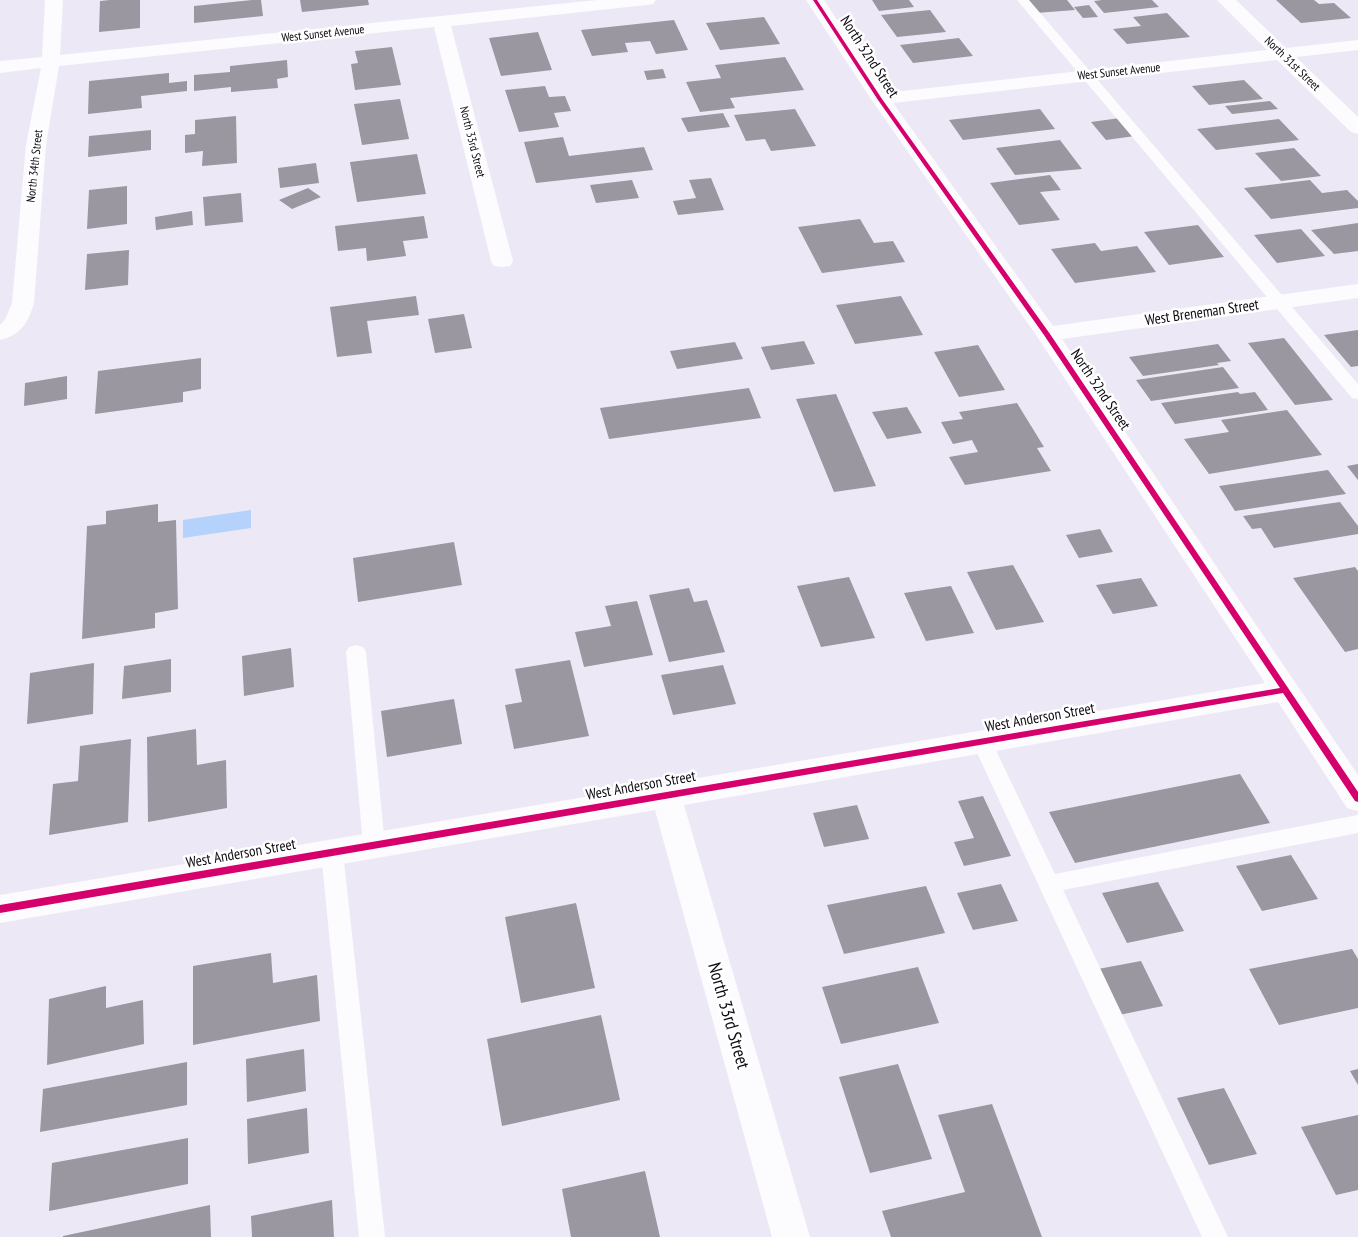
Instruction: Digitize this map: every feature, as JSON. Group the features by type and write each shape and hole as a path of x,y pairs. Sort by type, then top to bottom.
{"street":[{"name":"North 34th Street","path":"5,332 17,322 23,303 36,145 50,62 54,0"},
{"name":"West Sunset Avenue","path":"0,67 646,0"},
{"name":"North 32nd Street","path":"815,0 880,99 1047,334 1358,798"},
{"name":"North 31st Street","path":"1226,0 1358,128"},
{"name":"North 33rd Street","path":"441,22 502,261"},
{"name":"West Sunset Avenue","path":"880,99 1358,45"},
{"name":"West Breneman Street","path":"1047,334 1358,291"},
{"name":"West Anderson Street","path":"0,909 1286,690"},
{"name":"North 33rd Street","path":"666,796 791,1237"}],"lane":[{"path":"1023,0 1358,394"},
{"path":"356,652 374,845"},
{"path":"982,742 1215,1237"},
{"path":"1049,884 1358,824"},
{"path":"332,852 372,1237"}],"water":[{"path":"251,510 251,528 183,538 183,520"}],"building":[{"path":"140,0 140,28 99,32 100,1"},
{"path":"261,0 263,16 194,23 194,6"},
{"path":"300,0 368,0 369,5 302,12"},
{"path":"872,0 909,0 914,7 879,11"},
{"path":"1025,0 1067,0 1075,10 1036,13"},
{"path":"1152,0 1159,7 1104,13 1094,1"},
{"path":"1276,0 1314,0 1319,4 1334,3 1351,18 1301,23"},
{"path":"1089,5 1098,17 1083,18 1074,7"},
{"path":"930,10 946,32 897,37 881,15"},
{"path":"1167,13 1190,37 1127,44 1113,29 1141,26 1133,17"},
{"path":"764,17 780,44 720,50 706,23"},
{"path":"674,20 688,50 656,54 650,41 625,43 628,52 592,56 581,30"},
{"path":"538,32 552,70 501,76 489,38"},
{"path":"959,38 973,56 913,63 900,45"},
{"path":"392,47 401,85 355,90 351,64 358,63 355,51"},
{"path":"785,57 804,90 730,98 735,108 700,112 686,82 721,78 715,65"},
{"path":"287,60 288,77 277,79 278,88 231,92 231,87 194,91 194,75 230,72 230,66"},
{"path":"663,69 666,78 647,80 644,71"},
{"path":"169,73 169,83 187,81 187,91 141,96 142,108 88,114 89,81"},
{"path":"1244,80 1263,99 1209,105 1192,86"},
{"path":"545,86 549,97 565,96 571,111 554,113 559,127 519,132 505,90"},
{"path":"400,99 409,139 362,145 354,104"},
{"path":"1270,101 1278,109 1232,114 1225,106"},
{"path":"795,109 816,146 771,151 765,139 746,141 734,115"},
{"path":"1040,109 1055,129 963,140 949,120"},
{"path":"723,113 730,127 688,132 681,118"},
{"path":"236,116 237,163 202,166 203,151 185,153 185,135 195,134 195,120"},
{"path":"1120,118 1135,136 1106,140 1091,122"},
{"path":"1279,119 1299,140 1216,150 1197,129"},
{"path":"151,130 151,150 88,157 89,136"},
{"path":"563,137 569,156 644,147 653,170 536,183 524,142"},
{"path":"1060,140 1082,169 1015,175 996,148"},
{"path":"1294,148 1321,176 1281,181 1255,153"},
{"path":"417,154 426,194 357,202 350,162"},
{"path":"316,163 319,183 280,188 278,168"},
{"path":"1050,175 1061,190 1040,192 1060,220 1019,225 990,183"},
{"path":"711,178 724,210 678,215 673,201 696,198 689,180"},
{"path":"632,180 639,198 596,203 590,185"},
{"path":"1310,180 1322,193 1347,190 1358,201 1358,208 1271,219 1244,188"},
{"path":"127,186 127,224 87,229 89,190"},
{"path":"308,188 321,197 292,209 279,200"},
{"path":"241,193 243,222 205,226 203,197"},
{"path":"192,211 193,225 156,230 155,217"},
{"path":"424,216 428,238 403,241 406,256 367,261 366,248 338,251 335,226"},
{"path":"860,219 874,243 893,241 905,262 822,273 798,227"},
{"path":"1358,223 1358,251 1334,254 1311,230"},
{"path":"1198,225 1224,257 1169,265 1144,232"},
{"path":"1301,229 1325,256 1277,263 1254,235"},
{"path":"1095,243 1101,251 1137,246 1156,272 1075,283 1051,249"},
{"path":"129,250 128,285 85,290 87,254"},
{"path":"416,296 419,315 367,321 372,353 337,357 330,307"},
{"path":"901,296 923,335 855,344 836,305"},
{"path":"464,314 472,348 435,353 428,319"},
{"path":"1358,330 1358,366 1351,367 1324,335"},
{"path":"1284,338 1333,400 1295,405 1248,343"},
{"path":"804,341 815,364 771,370 761,347"},
{"path":"735,342 743,359 677,369 670,351"},
{"path":"1218,344 1231,361 1217,363 1219,365 1143,376 1129,357"},
{"path":"978,345 1005,390 959,397 934,352"},
{"path":"201,358 201,389 183,392 183,402 95,414 98,371"},
{"path":"1223,367 1239,388 1151,401 1136,380"},
{"path":"67,376 67,399 24,406 25,383"},
{"path":"749,388 761,418 609,439 600,408"},
{"path":"1238,392 1240,394 1255,392 1268,410 1175,424 1161,403"},
{"path":"836,394 876,486 834,492 796,399"},
{"path":"1017,403 1044,447 1037,448 1051,471 965,485 949,457 978,452 972,440 953,444 941,422 963,419 959,412"},
{"path":"907,407 922,433 887,439 872,412"},
{"path":"1287,410 1322,455 1209,474 1184,439 1229,432 1221,420"},
{"path":"1358,464 1358,480 1347,466"},
{"path":"1328,470 1346,494 1235,511 1219,486"},
{"path":"1340,502 1358,526 1358,534 1274,548 1261,528 1252,529 1243,516"},
{"path":"158,504 158,522 176,520 178,609 155,613 155,628 82,639 87,526 106,524 106,511"},
{"path":"1100,529 1113,552 1079,558 1066,535"},
{"path":"454,542 462,585 358,602 353,558"},
{"path":"1013,565 1044,622 996,630 967,572"},
{"path":"1355,567 1358,571 1358,649 1345,652 1293,578"},
{"path":"849,577 875,638 821,647 797,586"},
{"path":"1141,578 1158,606 1113,614 1096,585"},
{"path":"951,586 974,633 926,641 904,593"},
{"path":"689,588 694,602 707,600 725,652 669,662 649,595"},
{"path":"637,601 653,655 584,667 575,632 611,626 605,606"},
{"path":"291,648 294,687 244,696 242,656"},
{"path":"171,659 171,692 122,699 124,666"},
{"path":"570,660 589,736 514,749 505,705 522,702 515,669"},
{"path":"94,663 93,714 27,724 30,673"},
{"path":"723,665 736,704 673,715 661,675"},
{"path":"454,699 462,744 387,757 381,711"},
{"path":"196,729 197,765 226,760 227,808 148,822 147,737"},
{"path":"131,739 128,822 49,835 53,784 78,781 80,746"},
{"path":"1240,774 1270,823 1075,863 1049,812"},
{"path":"983,796 1011,856 964,866 954,842 974,838 958,801"},
{"path":"857,805 869,839 824,847 813,813"},
{"path":"1291,855 1318,899 1262,911 1236,866"},
{"path":"1158,882 1184,931 1127,943 1102,893"},
{"path":"1001,884 1018,921 973,930 957,893"},
{"path":"926,886 945,933 844,954 827,905"},
{"path":"576,903 595,988 521,1003 505,917"},
{"path":"1352,949 1358,959 1358,1008 1279,1025 1249,969"},
{"path":"271,953 273,983 317,975 320,1021 193,1045 193,966"},
{"path":"1141,961 1163,1006 1119,1015 1098,969"},
{"path":"918,967 939,1023 841,1044 822,987"},
{"path":"106,986 106,1008 143,1000 144,1044 47,1065 49,999"},
{"path":"601,1015 620,1100 502,1126 487,1039"},
{"path":"304,1049 306,1091 247,1102 246,1059"},
{"path":"187,1062 187,1105 40,1132 43,1089"},
{"path":"898,1064 932,1159 870,1173 839,1077"},
{"path":"1358,1069 1358,1085 1350,1071"},
{"path":"1224,1088 1257,1154 1209,1165 1177,1098"},
{"path":"992,1104 1042,1237 891,1237 882,1211 965,1192 938,1115"},
{"path":"307,1108 309,1153 248,1164 247,1119"},
{"path":"1358,1115 1358,1190 1336,1195 1301,1127"},
{"path":"188,1138 188,1184 49,1211 52,1163"},
{"path":"645,1171 660,1237 571,1237 562,1189"},
{"path":"332,1200 334,1237 252,1237 251,1216"},
{"path":"210,1205 211,1237 63,1237 63,1236"}],"cycle path":[{"path":"815,0 880,99 1047,334 1358,799"},
{"path":"0,909 1286,690"}]}
